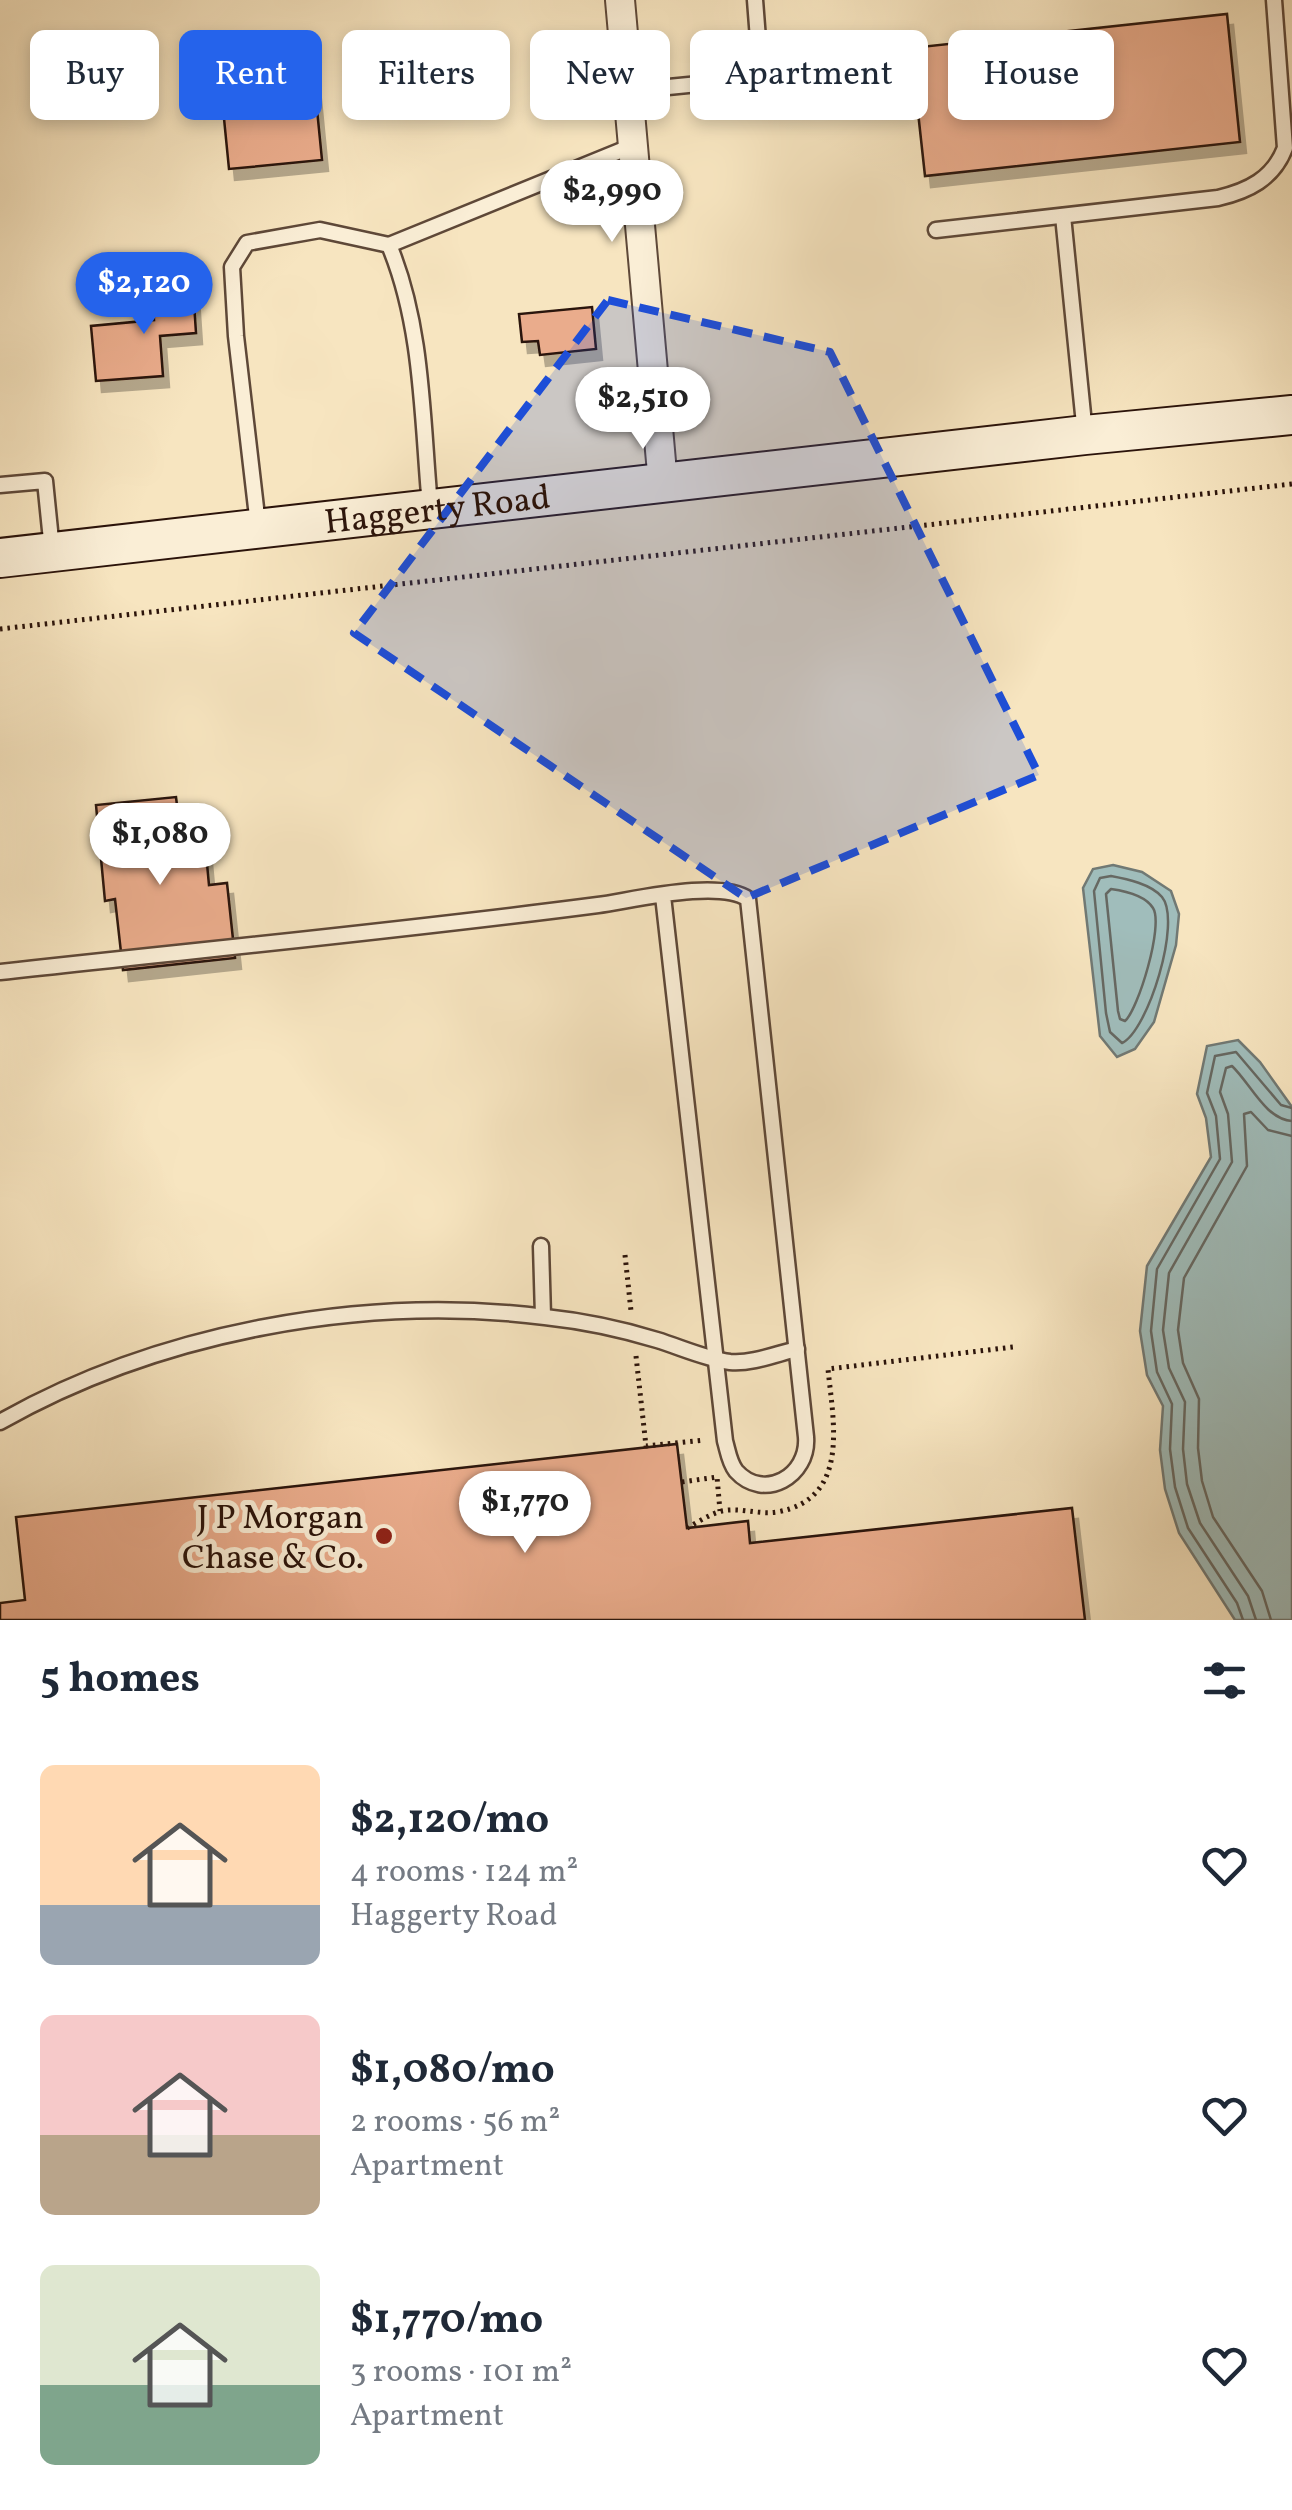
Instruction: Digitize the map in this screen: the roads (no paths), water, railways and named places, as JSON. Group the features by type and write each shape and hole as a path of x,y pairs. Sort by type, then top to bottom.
{"main road":[{"name":"Haggerty Road","path":"0,558 1085,435 1292,416"}],"street":[{"path":"620,0 623,30"},
{"path":"630,120 662,484"}],"lane":[{"path":"754,0 757,30"},
{"path":"936,230 1218,198 1249,188 1272,170 1285,148 1274,0"},
{"path":"259,531 232,268 247,243 320,230 389,244 632,146"},
{"path":"1064,216 1085,435"},
{"path":"389,244 404,283 414,336 430,510"},
{"path":"0,485 44,481 52,552"},
{"path":"0,972 714,890 738,892 748,899 806,1437 805,1458 788,1478 772,1484 744,1477 729,1459 663,896"},
{"path":"541,1246 543,1316"},
{"path":"0,1422 139,1361 252,1330 385,1312 543,1316 634,1333 728,1362 797,1349"}],"water":[{"path":"1113,865 1142,872 1171,891 1179,914 1176,945 1154,1022 1135,1049 1117,1057 1100,1036 1083,888 1093,869"},
{"path":"1238,1040 1260,1062 1292,1107 1292,1620 1235,1620 1179,1533 1165,1489 1160,1450 1163,1406 1147,1375 1140,1331 1147,1266 1211,1157 1206,1118 1197,1094 1207,1046"}],"place":[{"name":"J P Morgan Chase & Co.","path":"384,1536"}]}
